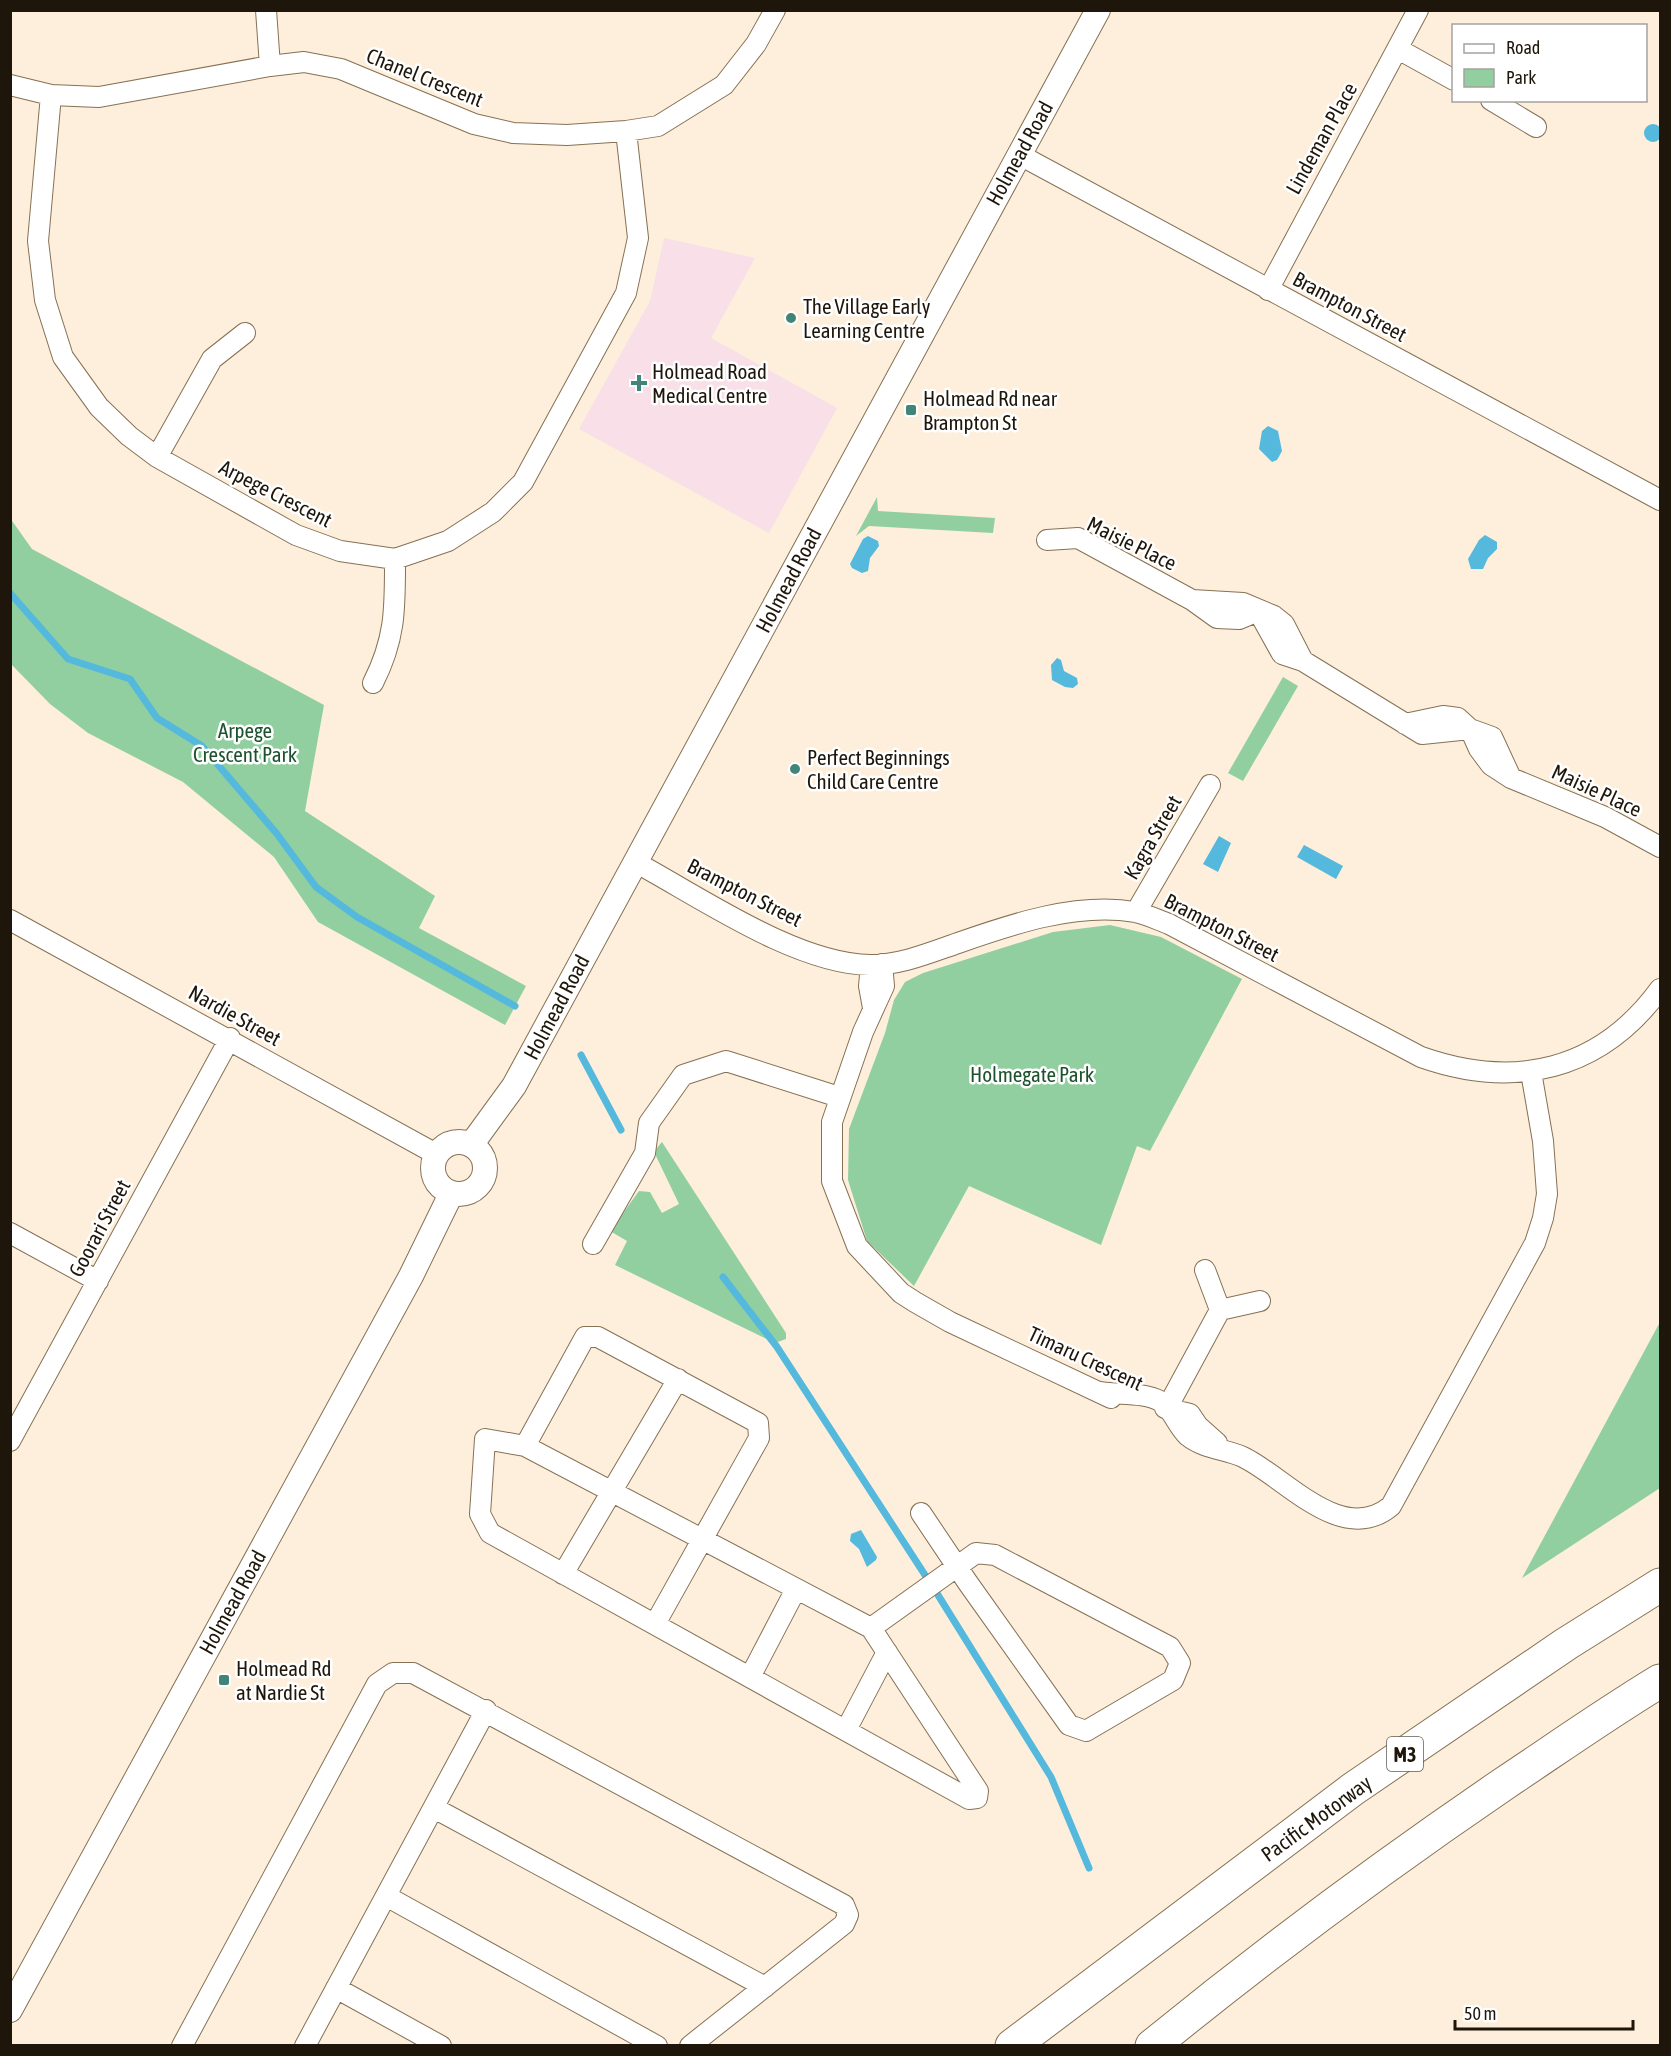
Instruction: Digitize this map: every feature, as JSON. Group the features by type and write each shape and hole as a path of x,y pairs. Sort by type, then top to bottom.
{"highway":[{"name":"Pacific Motorway","path":"1012,2046 1353,1789 1566,1644 1660,1585"},
{"path":"1152,2046 1245,1969 1413,1845 1616,1708 1660,1682"}],"street":[{"path":"266,10 270,66"},
{"name":"Chanel Crescent","path":"10,85 51,95 99,97 304,62 341,69 474,124 513,133 567,135 626,130 658,126 724,85 756,44 775,10"},
{"name":"Holmead Road","path":"471,1145 514,1086 1098,10"},
{"name":"Lindeman Place","path":"1268,290 1339,153 1418,10"},
{"path":"1398,49 1452,79"},
{"name":"Arpege Crescent","path":"51,95 38,241 45,300 63,357 93,398 129,436 157,457 296,535 340,551 395,559 448,541 493,512 523,482 626,293 638,238 626,130"},
{"path":"1494,102 1536,127"},
{"name":"Brampton Street","path":"1018,154 1268,290 1658,493"},
{"path":"157,457 212,359 245,333"},
{"name":"Maisie Place","path":"1047,540 1078,538 1192,600 1243,603 1274,616 1284,624 1303,660 1405,724 1422,734 1470,729 1479,749 1491,765 1511,778 1605,817 1660,847"},
{"path":"373,683 387,655 393,626 395,559"},
{"name":"Kagra Street","path":"1136,912 1210,785"},
{"name":"Brampton Street","path":"635,862 734,917 787,943 835,959 877,964 923,955 998,930 1076,912 1136,912 1169,924 1421,1057 1450,1067 1485,1072 1531,1072 1551,1069 1581,1057 1616,1036 1644,1011 1660,989"},
{"name":"Nardie Street","path":"10,920 230,1038 436,1154"},
{"name":"Timaru Crescent","path":"877,964 869,986 873,1008 839,1097 832,1122 832,1181 857,1246 901,1293 950,1322 1101,1392 1150,1398 1167,1408 1190,1414 1198,1426 1221,1448 1245,1458 1314,1504 1341,1516 1379,1516 1391,1506 1535,1243 1543,1218 1547,1194 1544,1141 1531,1072"},
{"name":"Goorari Street","path":"10,1442 230,1038"},
{"path":"593,1244 645,1153 649,1123 683,1075 726,1061 839,1097"},
{"path":"456,1142 471,1145 483,1157 485,1166 481,1182 468,1193 451,1194 438,1185 434,1177 433,1162 436,1154 448,1144 456,1142"},
{"name":"Holmead Road","path":"10,2010 411,1276 451,1194"},
{"path":"10,1233 98,1281"},
{"path":"1167,1408 1220,1310 1205,1269"},
{"path":"1220,1310 1260,1301"},
{"path":"525,1446 585,1338 598,1337 758,1423 759,1438 655,1624"},
{"path":"563,1574 678,1379"},
{"path":"485,1439 525,1446 871,1628 978,1791 977,1798 969,1799 490,1533 480,1514 485,1439"},
{"path":"871,1628 920,1594 941,1578 958,1566 976,1553 995,1555 1170,1647 1180,1663 1173,1680 1086,1731 1069,1725 958,1566 921,1513"},
{"path":"750,1677 796,1589"},
{"path":"846,1730 887,1652"},
{"path":"182,2046 377,1684 393,1673 413,1673 486,1710 844,1905 848,1915 844,1924 690,2046"},
{"path":"305,2046 486,1710"},
{"path":"434,1808 765,1987"},
{"path":"386,1896 657,2046"},
{"path":"336,1988 441,2046"}],"shaded area":[{"path":"664,238 755,258 711,338 837,408 769,533 579,429 650,301"}],"green space":[{"path":"877,497 878,511 995,518 993,533 869,526 856,536"},
{"name":"Arpege Crescent Park","path":"10,518 32,549 324,705 305,811 435,896 419,928 526,986 505,1025 318,922 274,857 183,782 88,733 50,704 11,664"},
{"path":"1283,677 1298,686 1243,781 1228,773"},
{"name":"Holmegate Park","path":"1110,925 1161,937 1242,979 1150,1151 1137,1146 1101,1245 969,1186 914,1286 867,1241 848,1180 849,1129 885,1033 894,1000 905,982 923,973 1053,932"},
{"path":"662,1142 786,1333 786,1339 775,1343 615,1265 627,1241 610,1231 639,1191 650,1192 662,1213 679,1204 656,1156 655,1150"},
{"path":"1660,1322 1660,1488 1522,1578"}],"water":[{"path":"1653,124 1659,127 1662,133 1659,139 1653,142 1647,139 1644,133 1647,127"},
{"path":"1268,426 1278,431 1282,451 1277,460 1272,462 1259,449 1262,431"},
{"path":"1485,535 1497,542 1497,549 1488,558 1483,569 1471,569 1468,559 1479,540"},
{"path":"868,536 878,541 879,546 870,558 868,571 862,573 852,568 850,564 863,539"},
{"path":"1057,658 1061,660 1064,671 1077,678 1078,684 1073,688 1065,687 1052,680 1051,665"},
{"path":"1219,836 1231,843 1218,872 1203,864"},
{"path":"1304,845 1343,866 1336,879 1297,857"},
{"path":"861,1530 877,1557 867,1567 859,1549 850,1541 851,1534"}],"waterway":[{"path":"10,593 68,659 130,679 157,718 202,746 277,834 316,887 357,917 515,1006"},
{"path":"581,1055 621,1130"},
{"path":"723,1277 777,1347 938,1595 1051,1777 1089,1868"}],"place":[{"name":"The Village Early Learning Centre","path":"791,318"},
{"name":"Holmead Road Medical Centre","path":"639,383"},
{"name":"Holmead Rd near Brampton St","path":"911,410"},
{"name":"Perfect Beginnings Child Care Centre","path":"795,769"},
{"name":"Holmead Rd at Nardie St","path":"224,1680"}]}
